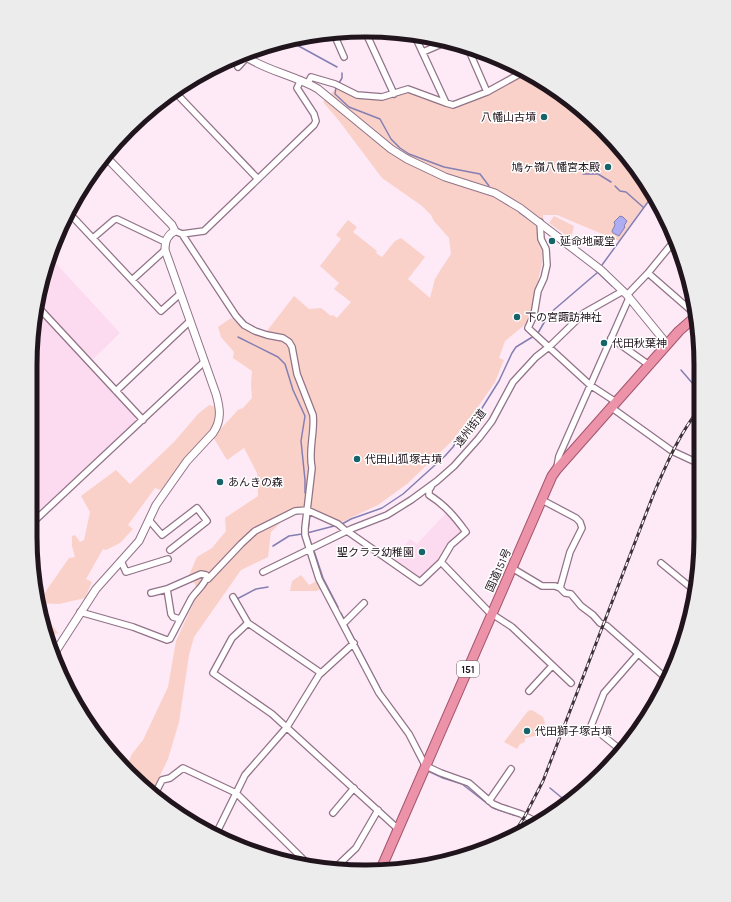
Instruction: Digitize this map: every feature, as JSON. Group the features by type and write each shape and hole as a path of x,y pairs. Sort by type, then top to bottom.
{"highway":[{"name":"国道151号","path":"383,864 557,468 678,331 691,320"}],"street":[{"path":"368,37 394,94"},
{"path":"336,39 344,57"},
{"path":"418,41 446,103"},
{"path":"423,52 439,45"},
{"path":"470,54 487,92"},
{"path":"249,58 318,89 391,149 407,159 445,177 495,193 520,208 593,263 626,295 667,344"},
{"path":"238,67 242,61"},
{"path":"109,161 172,225 175,231 182,234 204,231 316,121 314,114 297,88 311,77 335,84 357,95 382,97 408,89 453,105 487,92 518,75"},
{"path":"178,96 258,178"},
{"path":"73,217 161,311 180,294"},
{"path":"93,238 117,219 165,242"},
{"path":"540,222 541,239 546,249 547,265 544,278 538,291 534,315 528,328 550,346 569,366 614,405 672,451 694,462"},
{"path":"57,649 80,612 96,590 136,544 156,505 186,461 213,433 219,422 220,414 218,404 165,250 165,242 168,236 175,231"},
{"path":"182,234 236,316 244,325 267,335 283,338 291,344 297,374 313,414 314,421 310,459 312,468 304,528 305,535 311,548 320,579 379,693 409,734 426,766 448,776 469,783 489,801 500,808 521,814 532,820"},
{"name":"遠州街道","path":"263,572 347,531 387,515 437,481 454,466 485,430 492,421 513,382 536,358 584,313 626,295 648,273 671,245"},
{"path":"132,280 165,250"},
{"path":"648,273 689,309"},
{"name":"遠州街道","path":"557,468 559,456 611,338 626,295"},
{"path":"42,311 143,420"},
{"path":"116,390 190,321"},
{"path":"611,338 649,364"},
{"path":"37,518 204,362"},
{"path":"429,494 429,490 437,481"},
{"path":"80,612 133,627 167,640 170,639 195,593 241,544 255,532 295,512 307,510 338,524 420,582 441,562 451,545 466,532 454,516 429,494 422,494 413,501 411,500"},
{"path":"542,500 576,518 580,522 582,528 570,552 560,588"},
{"path":"149,520 162,535 197,508 207,521 170,550"},
{"path":"121,561 126,572 168,559"},
{"path":"441,562 492,614 512,628 572,683"},
{"path":"661,562 690,587"},
{"path":"512,568 542,586 554,586 560,588 565,593 572,594 581,606 593,615 600,623 608,626 663,676"},
{"path":"152,593 167,589 201,574 206,575 208,579"},
{"path":"167,589 171,614 173,617 180,619"},
{"path":"233,597 248,623 321,673"},
{"path":"343,624 364,603"},
{"path":"248,623 232,638 213,673 272,714 398,829"},
{"path":"218,830 245,775 287,727 321,673 354,643"},
{"path":"617,747 591,726 604,693 638,654"},
{"path":"529,691 552,666"},
{"path":"157,790 162,780 170,778 183,768 236,793 303,859"},
{"path":"489,801 511,769"},
{"path":"332,813 354,788"},
{"path":"340,864 356,848 378,810"}],"shaded area":[{"path":"518,74 548,92 598,133 626,166 649,199 619,241 557,215 543,215 542,263 533,303 533,315 527,323 505,341 499,358 504,360 495,382 452,441 407,484 378,505 342,522 313,509 288,515 271,532 268,557 241,570 194,637 189,655 179,722 168,759 154,787 128,763 132,754 143,740 168,687 176,641 199,591 189,575 197,557 212,548 226,531 225,518 258,496 257,473 244,448 227,460 213,437 238,410 243,408 252,398 252,371 233,358 234,352 221,337 218,327 231,318 240,326 263,336 294,296 309,309 321,308 331,316 333,315 337,318 351,302 334,289 339,283 320,266 341,239 336,235 348,220 357,227 353,232 377,251 376,253 382,257 395,241 401,238 425,257 408,279 430,298 435,279 451,254 449,238 422,206 382,178 323,102 338,86 348,91 382,97 408,89 453,105"},
{"path":"554,216 574,226 571,239 549,223"},
{"path":"54,261 120,333 91,361 42,308"},
{"path":"41,314 135,415 135,424 37,515 37,366"},
{"path":"209,405 216,407 216,425 191,451 161,490 155,488 128,525 133,529 120,543 106,550 103,549 86,579 92,582 85,598 59,604 44,603 42,597 48,588 69,558 75,557 72,546 72,536 75,535 80,542 84,540 90,512 81,496 116,470 130,484 174,442 198,414"},
{"name":"聖クララ幼稚園","path":"448,511 463,531 440,559 419,578 416,578 391,561 410,539 417,544"},
{"path":"301,575 309,585 317,581 322,589 316,591 290,591 292,581"},
{"path":"47,620 58,633 52,635"},
{"path":"532,710 543,717 545,723 540,735 525,738 525,742 520,744 517,749 504,742 528,711"}],"water":[{"path":"620,216 627,221 619,236 612,231 615,225 614,222"}],"waterway":[{"path":"296,44 337,67"},
{"path":"339,83 342,78 342,73"},
{"path":"336,87 335,94 349,107 380,119 391,139 409,154 444,167 480,174 489,186"},
{"path":"583,174 598,174 611,182"},
{"path":"615,186 620,191 626,192 643,207"},
{"path":"602,265 649,200"},
{"path":"520,213 530,220"},
{"path":"594,269 612,286"},
{"path":"538,333 549,314 598,272"},
{"path":"342,524 351,519 382,508 403,494 445,456 464,430 472,424 499,381 516,347 534,336"},
{"path":"238,337 278,357 285,364 293,390 305,416 301,441 305,493"},
{"path":"681,370 694,385"},
{"path":"308,532 310,514"},
{"path":"307,533 334,526"},
{"path":"273,546 289,536 302,534"},
{"path":"308,534 311,543"},
{"path":"314,551 323,578 338,607"},
{"path":"237,599 256,589 268,587"},
{"path":"341,613 344,619"},
{"path":"347,625 384,696"},
{"path":"428,771 462,784 493,808 514,815"},
{"path":"550,788 563,799"}],"railway":[{"path":"517,828 543,781 654,493 674,449 694,417"}],"place":[{"name":"八幡山古墳","path":"544,117"},
{"name":"鳩ヶ嶺八幡宮本殿","path":"608,167"},
{"name":"延命地蔵堂","path":"552,241"},
{"name":"下の宮諏訪神社","path":"517,317"},
{"name":"代田秋葉神","path":"604,343"},
{"name":"代田山狐塚古墳","path":"357,459"},
{"name":"あんきの森","path":"220,482"},
{"name":"聖クララ幼稚園","path":"422,552"},
{"name":"代田獅子塚古墳","path":"527,731"}]}
